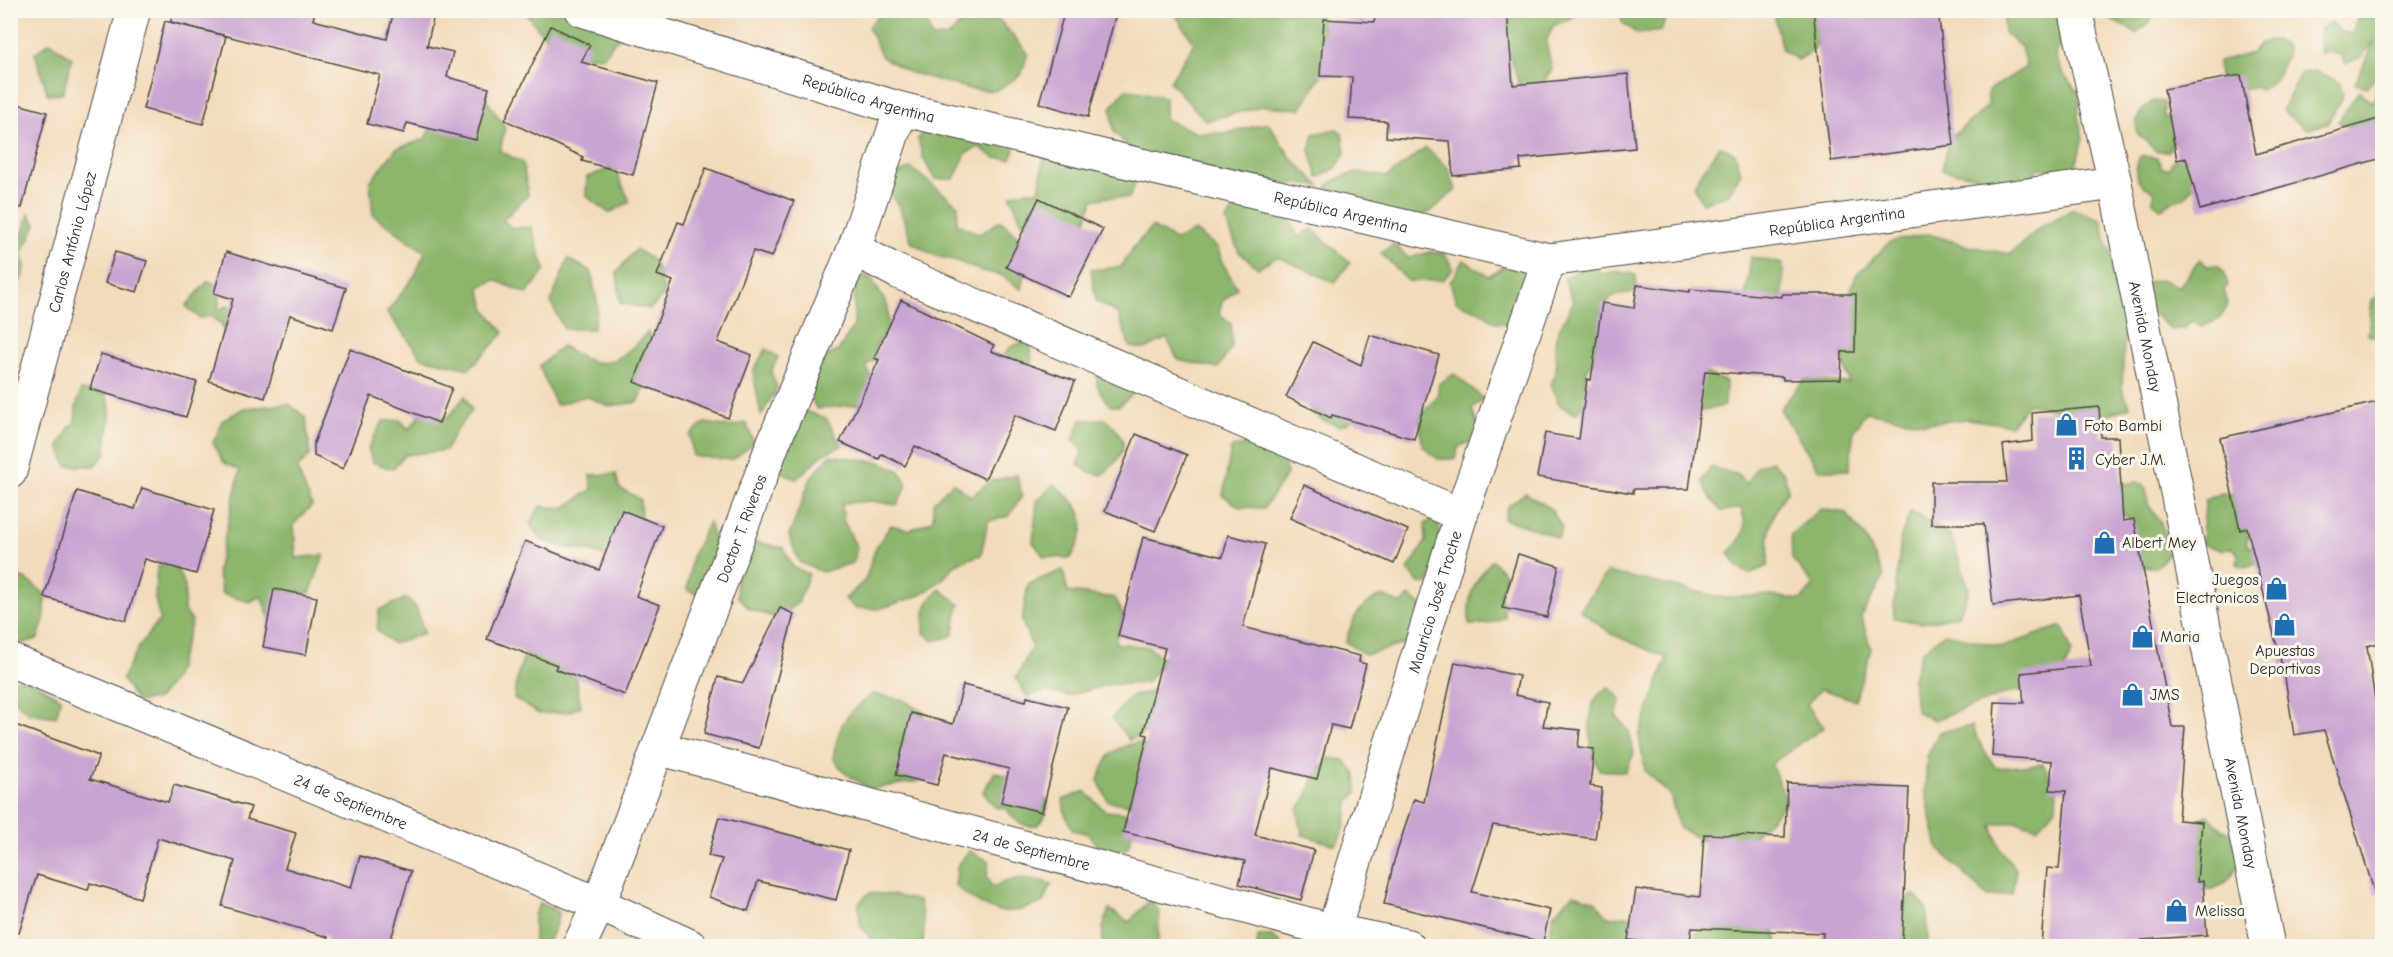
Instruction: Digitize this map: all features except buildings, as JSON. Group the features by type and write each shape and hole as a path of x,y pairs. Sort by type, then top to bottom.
{"street":[{"name":"Carlos António López","path":"10,472 134,10"},
{"name":"República Argentina","path":"582,10 901,109 1549,260 2115,183"},
{"name":"Avenida Monday","path":"2075,10 2115,183 2268,946"},
{"name":"Doctor T. Riveros","path":"579,946 598,904 773,444 854,249 901,109"},
{"path":"854,249 898,272 1461,515"},
{"name":"Mauricio José Troche","path":"1332,939 1461,515 1549,260"},
{"name":"24 de Septiembre","path":"10,660 598,904 690,946"},
{"name":"24 de Septiembre","path":"658,748 1332,939 1407,946"}],"green space":[{"path":"888,10 923,11 932,38 948,37 969,15 993,13 1028,53 1021,75 995,91 970,89 908,72 882,57 868,27 882,12"},
{"path":"1620,10 1669,11 1661,31 1637,34 1622,22"},
{"path":"524,11 607,11 623,35 614,42 604,57 574,54 556,47 549,41"},
{"path":"1173,11 1319,11 1330,60 1301,109 1262,106 1206,121 1170,82 1194,43"},
{"path":"1330,11 1368,11 1362,21"},
{"path":"1514,11 1586,11 1553,26 1546,42 1552,69 1539,88 1519,85 1504,29"},
{"path":"1773,11 1823,11 1814,50 1798,60 1782,50"},
{"path":"2004,11 2055,11 2060,13 2061,38 2056,57 2062,72 2080,95 2078,116 2083,138 2072,173 2039,168 2029,179 1987,187 1975,176 1942,170 1949,139 1988,106 1988,91 2026,67 2021,47 2004,33"},
{"path":"2102,11 2155,11 2149,22 2137,33 2109,19"},
{"path":"2370,11 2382,11 2382,77 2377,76 2367,87 2355,84 2375,40 2361,57 2345,64 2341,55 2329,52 2321,54 2319,41 2321,29 2331,22 2341,32 2352,35 2357,18 2369,17"},
{"path":"2276,40 2286,47 2287,56 2276,78 2261,90 2254,87 2242,89 2219,78 2218,61 2252,53 2260,43"},
{"path":"50,42 72,58 63,93 48,95 35,53"},
{"path":"2315,71 2339,82 2343,95 2327,124 2306,129 2282,111 2301,73"},
{"path":"2376,83 2382,84 2382,118 2371,128 2352,127 2338,122 2359,91 2371,102 2376,95"},
{"path":"463,89 486,99 505,127 500,151 523,163 528,195 503,220 512,228 531,227 545,270 527,294 495,280 479,287 486,310 504,333 469,369 422,358 387,312 415,275 425,252 373,215 370,182 396,149 425,139 438,112"},
{"path":"1126,89 1165,97 1165,119 1196,133 1228,133 1268,123 1292,159 1321,187 1293,183 1277,197 1149,167 1114,132 1111,108"},
{"path":"2153,101 2164,102 2164,117 2175,119 2178,131 2169,151 2156,151 2137,133 2136,121 2143,109"},
{"path":"943,111 1017,143 1011,159 995,158 979,147 966,153 954,179 934,179 923,157 918,139"},
{"path":"1337,129 1342,133 1345,153 1336,168 1318,178 1310,150 1314,134"},
{"path":"1719,146 1735,153 1741,173 1729,194 1702,203 1694,185"},
{"path":"1426,148 1448,168 1456,190 1430,212 1415,218 1344,203 1327,186 1342,177 1355,173 1387,177"},
{"path":"1045,149 1137,180 1129,198 1108,197 1093,200 1086,221 1070,231 1023,224 1010,195 1025,191 1039,191"},
{"path":"2140,156 2157,158 2163,169 2170,168 2172,161 2183,157 2197,164 2198,180 2185,197 2167,204 2162,209 2153,202 2154,191 2142,185 2137,177 2136,168"},
{"path":"614,167 630,202 609,213 586,196 587,177"},
{"path":"911,168 958,205 957,224 980,234 1000,221 1016,234 1024,250 1025,258 1021,289 1001,275 936,256 912,243 900,209 888,188 896,174"},
{"path":"1237,205 1266,206 1290,219 1298,238 1312,229 1350,263 1335,282 1276,257 1258,268 1239,252 1226,221"},
{"path":"2073,209 2101,219 2107,244 2118,270 2117,297 2125,323 2122,388 2130,407 2085,422 2061,410 2027,404 2011,425 1968,419 1925,423 1866,412 1854,429 1849,470 1819,470 1780,409 1804,380 1849,383 1842,352 1840,321 1856,276 1890,242 1929,234 1968,246 2010,254 2042,226"},
{"path":"29,214 36,224 22,255 24,272 20,282 11,283 11,246 23,232"},
{"path":"1152,227 1175,240 1195,231 1218,248 1221,260 1237,288 1222,302 1219,313 1231,323 1232,347 1218,368 1178,360 1167,338 1145,349 1130,347 1118,314 1096,301 1091,270 1121,267 1133,248"},
{"path":"1394,244 1408,258 1431,252 1445,254 1453,269 1443,280 1408,281 1381,253"},
{"path":"636,249 654,261 665,294 650,309 620,303 617,272"},
{"path":"1751,257 1783,264 1782,327 1733,346 1747,288"},
{"path":"568,259 591,271 598,307 593,329 564,329 551,302"},
{"path":"2200,259 2207,266 2217,265 2224,272 2228,285 2224,290 2228,304 2221,317 2211,323 2201,327 2192,321 2185,328 2171,330 2150,310 2142,285 2161,280 2179,287"},
{"path":"1464,260 1488,276 1507,265 1524,268 1537,298 1517,325 1495,322 1480,311 1456,302 1450,282"},
{"path":"1590,264 1602,274 1616,271 1636,275 1637,291 1611,297 1601,311 1599,353 1587,370 1584,383 1592,396 1575,414 1559,405 1551,385 1556,365 1555,344 1557,334 1573,302 1564,278"},
{"path":"855,272 872,279 888,307 888,327 874,348 877,359 866,365 876,390 863,404 816,409 806,385 814,363 839,350 854,325"},
{"path":"208,281 221,288 218,310 227,306 242,305 224,335 222,325 212,316 199,318 186,306"},
{"path":"2382,294 2382,339 2368,335 2372,300"},
{"path":"648,332 658,362 638,402 609,406 586,396 556,405 539,366 562,346 587,360 605,363 628,351"},
{"path":"1030,340 1033,374 996,364 1011,347"},
{"path":"766,349 778,357 771,372 777,388 761,416 753,371"},
{"path":"1098,363 1140,387 1119,406 1111,406 1098,386"},
{"path":"1704,372 1726,382 1725,406 1687,414"},
{"path":"1454,374 1484,399 1472,409 1482,439 1459,446 1455,459 1438,459 1422,445 1420,416 1437,397 1439,384"},
{"path":"81,390 106,394 110,418 106,454 94,466 67,466 59,447 70,426 75,423"},
{"path":"465,396 472,411 456,430 446,450 405,455 392,469 372,462 368,448 383,421 400,420 409,429 420,415 447,417"},
{"path":"1303,402 1358,406 1350,422 1340,426 1322,420"},
{"path":"289,404 306,418 310,455 297,469 312,505 294,524 296,558 324,555 310,593 292,592 285,610 269,617 261,596 250,602 222,594 217,571 240,470 224,463 213,443 222,421 244,408"},
{"path":"798,409 826,418 842,446 825,453 796,479 777,469"},
{"path":"1105,419 1120,434 1123,448 1117,461 1102,475 1088,472 1078,464 1083,450 1073,440 1081,420"},
{"path":"705,423 730,427 746,423 754,443 732,460 693,456 690,435"},
{"path":"1279,438 1287,474 1264,508 1240,507 1223,496 1231,448"},
{"path":"830,455 880,462 900,471 907,485 897,505 872,501 842,503 843,520 857,548 853,563 822,572 799,562 789,536 810,480"},
{"path":"1771,461 1784,473 1788,490 1772,518 1768,543 1768,566 1749,574 1737,566 1729,553 1744,533 1745,522 1741,508 1721,511 1707,493 1702,480 1711,467 1738,475 1746,484 1757,466"},
{"path":"616,474 619,488 640,499 641,523 616,562 591,551 566,548 542,540 530,524 540,506 564,508 592,489 590,475"},
{"path":"1017,475 1022,496 1009,516 988,521 981,555 957,563 944,578 921,595 879,609 855,608 845,599 865,580 876,547 891,525 910,530 933,520 933,502 953,483 971,496 991,481"},
{"path":"2137,482 2146,488 2148,504 2161,523 2171,552 2156,567 2132,566 2122,537 2135,523 2117,509 2119,485"},
{"path":"1054,484 1073,501 1082,517 1081,534 1071,558 1044,557 1033,542 1037,501"},
{"path":"1525,493 1550,508 1562,527 1558,538 1504,519 1507,507"},
{"path":"2222,493 2235,495 2253,527 2247,540 2247,546 2254,547 2258,555 2255,564 2244,567 2237,564 2238,554 2232,548 2221,550 2202,544 2205,500"},
{"path":"1821,509 1846,513 1866,539 1884,577 1861,616 1871,649 1855,700 1821,689 1806,705 1824,727 1771,764 1787,802 1733,856 1679,828 1670,795 1645,771 1639,736 1667,658 1612,634 1580,610 1607,572 1725,598 1764,595 1801,600 1814,585 1792,559 1791,534"},
{"path":"1911,511 1951,536 1969,589 1959,615 1921,623 1893,618 1901,537"},
{"path":"1438,516 1441,543 1429,584 1419,583 1408,570 1426,541 1425,524"},
{"path":"709,522 719,556 710,599 687,590 692,556"},
{"path":"754,542 783,548 793,567 809,574 798,603 776,618 750,609 737,596 738,557"},
{"path":"1492,560 1506,575 1500,593 1505,617 1488,624 1469,625 1470,597 1480,575"},
{"path":"174,563 185,586 184,611 192,621 175,677 158,699 137,702 122,679 140,645 160,619 155,599 157,566"},
{"path":"1063,570 1068,592 1115,598 1123,615 1115,643 1149,647 1165,660 1146,683 1106,685 1068,696 1045,691 1027,697 1016,678 1032,647 1022,621 1028,584"},
{"path":"10,574 27,580 45,594 45,616 38,639 20,644 11,641"},
{"path":"940,589 960,605 952,636 934,641 924,633 925,614 931,599"},
{"path":"1382,596 1402,604 1409,596 1422,606 1412,642 1365,655 1346,642 1348,634 1362,608"},
{"path":"407,598 416,607 424,633 393,644 377,630 379,610"},
{"path":"2062,626 2072,652 2064,669 2042,684 2005,694 1934,720 1916,711 1913,679 1921,652 1945,633 2001,647"},
{"path":"528,647 574,670 581,706 568,712 539,714 514,698 518,673"},
{"path":"26,679 61,698 56,717 30,713 13,700 13,680"},
{"path":"1177,686 1161,725 1129,740 1112,718 1131,696"},
{"path":"1608,687 1621,699 1616,716 1629,731 1634,754 1625,772 1600,770 1591,745 1591,713 1598,696"},
{"path":"872,694 903,700 923,712 929,748 927,764 920,781 870,789 845,773 833,758 844,721"},
{"path":"1972,726 1984,751 1996,768 2043,764 2057,790 2056,808 2037,828 2017,821 1992,825 2000,849 2016,869 2012,894 1988,897 1938,848 1925,790 1927,757 1939,732"},
{"path":"1139,742 1158,753 1130,805 1108,801 1098,780 1108,758 1116,750"},
{"path":"1329,758 1344,760 1356,774 1357,792 1348,804 1345,827 1336,845 1302,835 1298,810 1307,797 1314,776"},
{"path":"995,772 1023,783 1048,801 1044,818 1039,824 1028,826 1018,821 1007,809 995,807 983,792"},
{"path":"1085,791 1105,811 1125,813 1133,830 1128,848 1112,853 1100,851 1089,834 1073,830 1065,814 1063,800"},
{"path":"2208,815 2223,830 2238,836 2244,856 2231,876 2219,887 2180,894 2186,825"},
{"path":"969,851 989,861 987,876 992,887 1022,878 1052,884 1043,902 1007,912 987,907 966,895 955,886 958,864"},
{"path":"869,893 893,895 919,901 924,923 923,946 868,946 871,939 860,925 859,903"},
{"path":"1574,894 1595,901 1607,917 1647,915 1681,940 1677,946 1546,946 1554,913"},
{"path":"1915,895 1927,909 1928,946 1891,946 1894,923 1910,896"},
{"path":"1150,900 1159,911 1158,946 1102,946 1103,928 1109,909 1129,922"},
{"path":"540,903 559,912 546,946 534,946 534,915"},
{"path":"1774,921 1777,946 1694,946 1699,923"},
{"path":"1258,936 1272,936 1281,943 1279,946 1257,946"}],"place":[{"name":"Foto Bambi","path":"2066,425"},
{"name":"Cyber J.M.","path":"2077,459"},
{"name":"Albert Mey","path":"2104,542"},
{"name":"Juegos Electronicos","path":"2277,588"},
{"name":"Apuestas Deportivas","path":"2285,625"},
{"name":"Maria","path":"2142,636"},
{"name":"JMS","path":"2132,694"},
{"name":"Melissa","path":"2177,910"}]}
